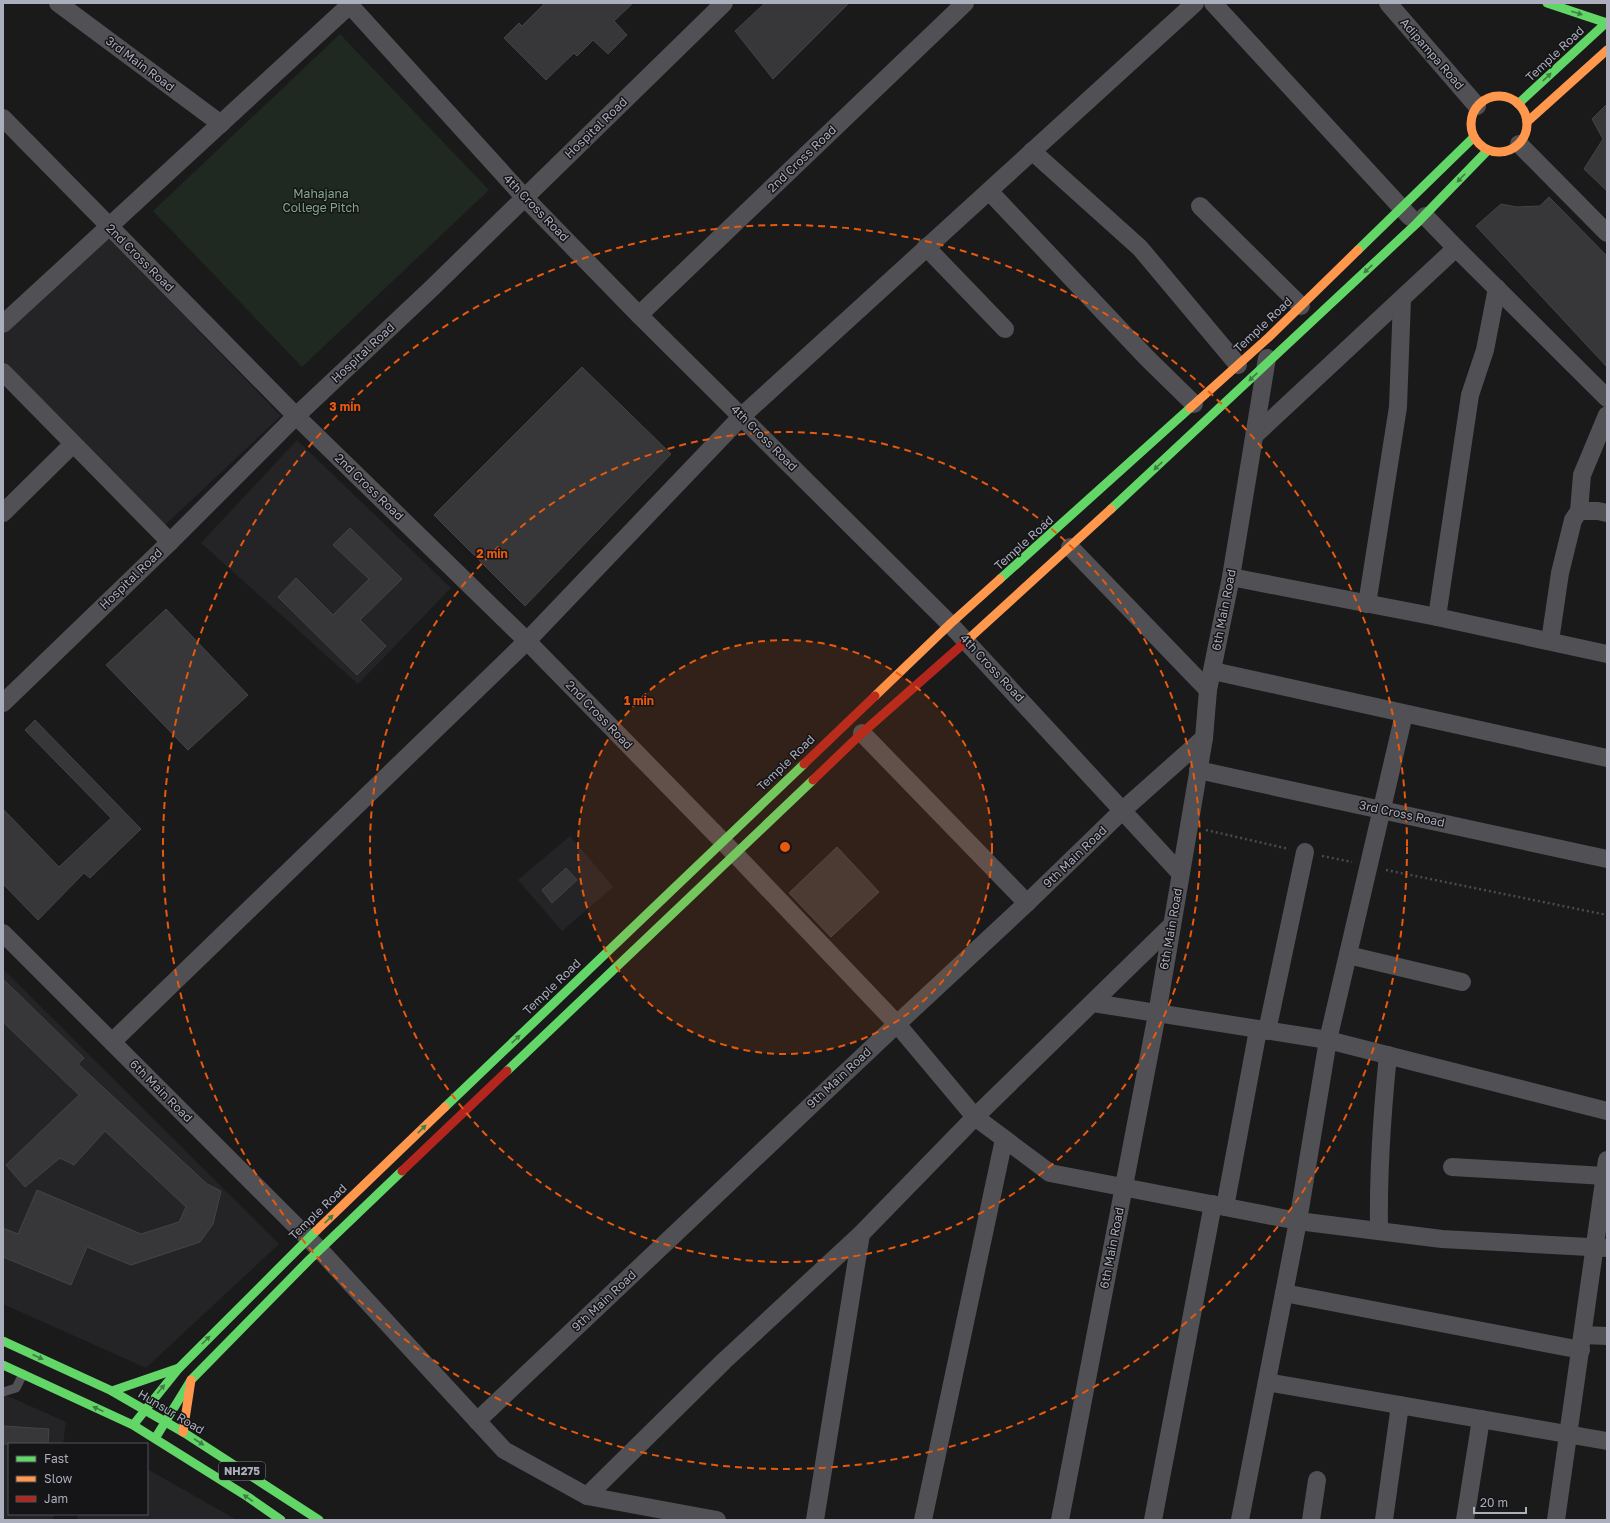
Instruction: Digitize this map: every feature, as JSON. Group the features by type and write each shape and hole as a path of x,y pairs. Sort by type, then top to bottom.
{"street":[{"name":"3rd Main Road","path":"58,3 221,124"},
{"name":"Hospital Road","path":"3,703 170,542 296,416 432,288 724,3"},
{"name":"2nd Cross Road","path":"639,315 965,3"},
{"path":"112,1042 527,640 742,416 1195,3"},
{"path":"1213,3 1402,207 1456,248 1607,398"},
{"name":"Adipampa Road","path":"1388,3 1477,106"},
{"path":"1547,3 1607,22"},
{"path":"3,324 350,4"},
{"name":"4th Cross Road","path":"350,4 525,198 639,315 967,641 1180,874"},
{"name":"Temple Road","path":"1518,104 1607,22"},
{"path":"1527,122 1607,50"},
{"path":"1496,95 1514,99 1525,113 1527,122 1527,131 1523,140 1509,151 1500,152 1481,147 1471,131 1470,121 1473,111 1477,106 1486,98 1496,95"},
{"name":"2nd Cross Road","path":"3,118 296,416 527,640 736,855 897,1024 975,1117 1050,1173 1298,1221 1442,1239 1601,1248"},
{"name":"Temple Road","path":"155,1439 191,1380 314,1244 722,841 950,624 1269,337 1474,137"},
{"path":"1519,144 1607,233"},
{"name":"Temple Road","path":"134,1425 144,1410 179,1368 736,855 862,734 1070,547 1267,364 1420,220 1488,150"},
{"path":"1032,151 1140,248 1238,365"},
{"path":"989,191 1142,352 1194,404"},
{"path":"1200,206 1301,306"},
{"path":"926,247 1005,329"},
{"path":"1255,434 1456,248"},
{"path":"1437,617 1470,396 1485,350 1497,288"},
{"path":"1367,604 1398,407 1402,298"},
{"name":"6th Main Road","path":"1060,1520 1157,1014 1204,738 1208,690 1231,577 1267,364 1269,337"},
{"path":"3,372 170,542"},
{"path":"1550,641 1560,573 1573,520 1579,511 1582,475 1607,415"},
{"path":"3,513 73,444"},
{"path":"1579,511 1598,511 1607,513"},
{"path":"1070,547 1208,690"},
{"path":"1231,577 1437,617 1607,654"},
{"path":"1213,671 1607,758"},
{"path":"1240,1520 1298,1221 1328,1040 1404,714"},
{"path":"862,734 1027,903"},
{"name":"9th Main Road","path":"477,1421 1027,903 1123,810 1204,738"},
{"name":"3rd Cross Road","path":"1198,770 1607,859"},
{"path":"1153,1520 1219,1205 1305,852"},
{"path":"587,1496 724,1361 861,1234 975,1117 1172,925"},
{"name":"6th Main Road","path":"3,933 314,1244 504,1450 587,1496 717,1520"},
{"path":"1348,955 1462,982"},
{"path":"1093,1003 1328,1040 1607,1111"},
{"path":"1379,1231 1378,1195 1380,1135 1388,1055"},
{"path":"923,1520 1004,1139"},
{"path":"1452,1167 1606,1168 1601,1248 1582,1342 1556,1520"},
{"path":"815,1520 861,1234"},
{"path":"1284,1293 1582,1342 1607,1336"},
{"name":"Hunsur Road","path":"3,1341 112,1391 183,1432 319,1520"},
{"path":"3,1365 134,1425 248,1497 281,1520"},
{"path":"112,1391 179,1368"},
{"path":"183,1432 191,1380"},
{"path":"1267,1382 1607,1441"},
{"path":"1384,1520 1400,1405"},
{"path":"1465,1520 1481,1419"},
{"path":"1311,1520 1317,1480"}],"lane":[{"path":"3,1392 16,1388 23,1374"}],"path":[{"path":"1189,826 1368,866 1607,915"}],"shaded area":[{"path":"108,237 281,416 165,525 3,362 3,335"},
{"path":"297,440 451,588 358,684 201,543"},
{"path":"570,836 613,887 562,931 518,880"},
{"path":"3,969 279,1244 146,1368 3,1304"},
{"path":"3,1394 66,1422 63,1443 8,1443 8,1515 54,1515 53,1520 3,1520"},
{"path":"148,1470 237,1520 77,1520 78,1515 148,1515"}],"green space":[{"name":"Mahajana College Pitch","path":"340,34 489,190 302,367 153,211"}],"building":[{"path":"545,3 633,3 614,21 627,35 608,54 593,40 577,56 574,53 546,80 504,38 519,23 522,26"},
{"path":"765,3 849,3 773,79 735,31"},
{"path":"1607,104 1607,191 1584,169 1603,139 1592,119"},
{"path":"1549,197 1607,256 1607,367 1476,226 1501,204 1517,207 1540,206"},
{"path":"582,367 671,454 525,606 434,515"},
{"path":"350,528 402,579 360,620 386,646 357,675 278,597 296,578 333,615 369,579 333,545"},
{"path":"166,609 248,695 188,750 106,665"},
{"path":"35,720 141,829 90,878 84,873 38,920 3,884 3,809 59,867 111,818 25,730"},
{"path":"837,847 879,892 831,937 789,893"},
{"path":"566,868 577,880 552,903 542,890"},
{"path":"3,979 84,1058 78,1064 207,1184 221,1191 213,1224 200,1242 131,1265 87,1247 71,1285 3,1257 3,1228 18,1234 37,1190 141,1234 179,1222 186,1207 105,1131 74,1165 60,1158 25,1187 6,1165 79,1095 3,1022"},
{"path":"3,1426 49,1429 48,1443 3,1444"}],"traffic: fast":[{"path":"1547,3 1607,23"},
{"path":"1518,104 1607,22"},
{"path":"1358,250 1474,137"},
{"path":"1111,509 1416,224 1488,150"},
{"path":"1000,579 1190,408"},
{"path":"445,1107 804,764"},
{"path":"507,1071 813,780"},
{"path":"156,1437 191,1380 309,1260 402,1171"},
{"path":"134,1424 179,1368 317,1230"},
{"path":"3,1341 112,1391 183,1432 319,1520"},
{"path":"3,1365 133,1425 248,1497 281,1520"},
{"path":"112,1391 179,1368"}],"traffic: slow":[{"path":"1527,122 1607,50"},
{"path":"1493,96 1505,96 1515,100 1523,108 1527,118 1527,124 1527,130 1523,140 1515,148 1505,152 1493,152 1483,148 1475,140 1471,130 1471,118 1475,108 1483,100 1493,96"},
{"path":"1190,408 1269,337 1358,250"},
{"path":"963,644 1111,509"},
{"path":"875,696 950,624 1000,579"},
{"path":"317,1230 445,1107"},
{"path":"183,1432 191,1380"}],"traffic: jam":[{"path":"813,780 862,733 963,644"},
{"path":"804,764 875,696"},
{"path":"402,1171 507,1071"}]}
